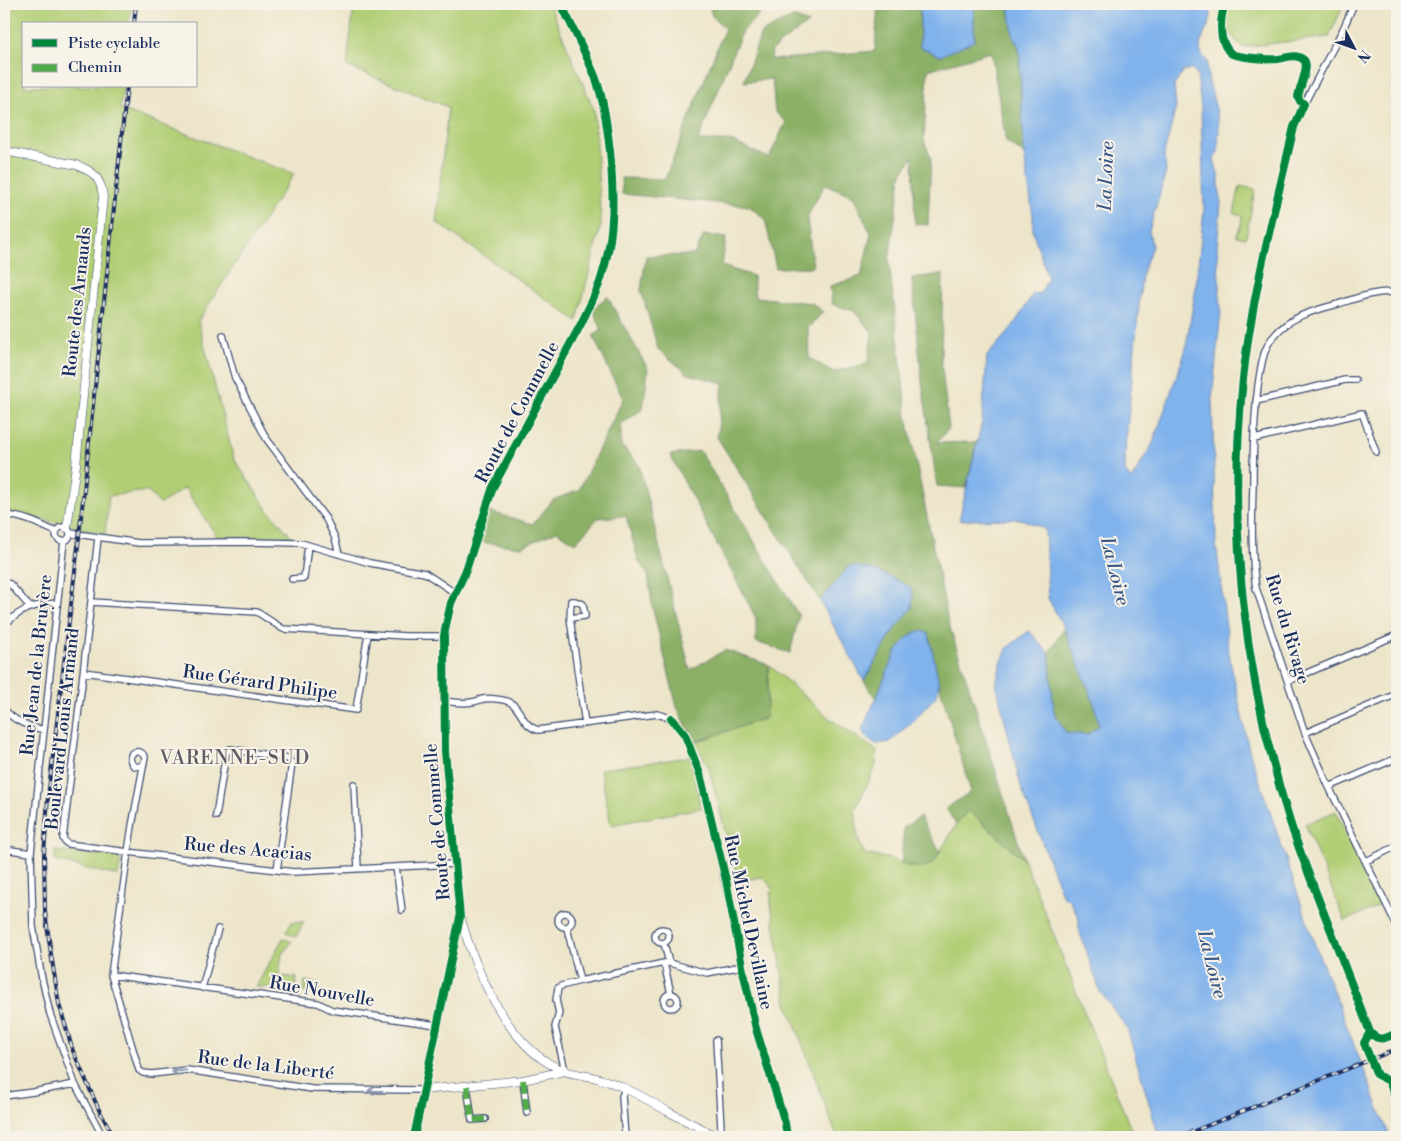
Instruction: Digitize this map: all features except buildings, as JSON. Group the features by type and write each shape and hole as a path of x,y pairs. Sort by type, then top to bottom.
{"street":[{"name":"Route de Commelle","path":"414,1137 460,917 445,751 444,636 451,603 466,570 493,487 581,324 601,280 612,228 613,189 606,121 602,102 595,77 562,4"},
{"path":"1284,57 1298,57 1306,65 1298,97 1304,104 1354,4"},
{"name":"Route des Arnauds","path":"4,151 77,165 93,174 102,188 103,197 69,530"},
{"name":"Rue du Rivage","path":"1397,293 1376,292 1312,311 1286,324 1274,336 1266,349 1261,366 1256,401 1252,516 1254,580 1258,597 1305,733 1329,787 1397,926"},
{"path":"223,334 236,378 266,438 326,519 339,554"},
{"path":"1256,401 1345,380 1355,380"},
{"path":"1254,439 1362,412 1376,452"},
{"path":"4,515 14,515 56,532"},
{"path":"56,532 60,528 98,538 139,543 301,543 370,563 425,573 456,593"},
{"path":"56,532 57,539 64,542 68,539 69,530"},
{"name":"Boulevard Louis Armand","path":"98,538 84,672 63,838 68,844 128,852"},
{"name":"Rue Jean de la Bruyère","path":"64,542 31,854 33,926 50,1014 75,1084 103,1137"},
{"path":"292,579 304,578 308,545"},
{"path":"4,582 10,584 30,607"},
{"path":"91,602 257,612 283,630 444,636"},
{"path":"4,625 15,615 30,607 57,604"},
{"path":"570,618 585,724"},
{"name":"Rue Gérard Philipe","path":"84,672 356,710 368,634"},
{"path":"1288,681 1397,635"},
{"path":"1305,733 1397,694"},
{"name":"Rue Michel Devillaine","path":"444,701 467,703 485,699 507,700 530,727 538,730 658,714 671,718 685,735 700,774 722,862 756,1029 785,1123 787,1137"},
{"path":"4,709 18,722 44,730"},
{"path":"4,722 10,716"},
{"path":"216,816 226,753 230,750 287,758 292,763 277,870"},
{"path":"1329,787 1397,758"},
{"path":"111,975 128,852 143,764"},
{"path":"354,784 358,869"},
{"path":"1366,861 1397,846"},
{"path":"4,849 31,854"},
{"name":"Rue des Acacias","path":"128,852 294,872 455,864"},
{"path":"396,867 402,910"},
{"path":"460,917 470,948 499,1011 510,1027 531,1050 565,1071 626,1089 706,1134 718,1137 721,1128 716,1040"},
{"path":"567,928 580,981"},
{"path":"202,988 218,929"},
{"path":"664,943 670,994"},
{"path":"565,1071 555,1027 559,1013 556,1000 557,992 561,986 666,963 707,973 742,966"},
{"name":"Rue Nouvelle","path":"111,975 318,1003 332,1010 437,1025"},
{"name":"Rue de la Liberté","path":"111,975 139,1070 143,1073 152,1074 187,1070 312,1089 423,1090 523,1080 565,1071"},
{"path":"523,1080 527,1113"},
{"path":"4,1096 75,1084"},
{"path":"467,1086 472,1120 484,1119"},
{"path":"625,1137 622,1096 626,1089"}],"green space":[{"path":"4,4 147,4 131,9 129,22 22,22 22,88 123,88 120,109 294,174 198,321 234,459 268,510 292,537 217,537 185,488 160,504 147,491 109,496 105,534 4,512"},
{"path":"354,4 549,4 594,110 601,225 577,321 436,222 448,107 347,66"},
{"path":"709,4 770,4 742,31 698,141 731,141 769,158 786,122 775,112 772,79 744,82 761,33 793,17 808,23 772,50 771,60 875,51 878,4 920,4 920,47 974,41 974,4 1009,4 1013,37 1019,47 1024,154 1006,142 991,52 928,70 924,140 931,158 928,225 915,224 913,156 901,176 889,261 907,417 948,621 1024,860 968,810 956,825 946,808 971,792 939,684 929,634 896,652 876,699 864,681 894,630 912,608 911,588 882,573 850,566 820,601 717,437 723,383 688,374 658,349 641,290 646,256 694,255 704,235 726,238 722,266 753,276 755,297 812,303 823,312 808,328 809,358 834,372 868,363 872,332 854,311 832,304 830,286 861,276 871,234 853,196 825,184 807,217 813,267 776,268 765,219 749,206 622,194 621,178 665,179 725,28 712,16"},
{"path":"1229,4 1344,4 1329,37 1242,47 1226,28 1225,18"},
{"path":"1240,186 1255,189 1246,238 1236,236 1241,225 1242,216 1234,213"},
{"path":"943,274 941,361 949,428 937,443 977,442 966,488 937,486 922,382 912,278"},
{"path":"607,296 648,369 643,409 621,424 621,445 639,465 690,670 725,650 769,665 766,718 695,742 677,707 653,610 648,575 638,560 626,516 598,518 575,543 557,531 521,547 480,542 487,511 533,524 553,500 579,490 623,399 593,336 602,330 593,310"},
{"path":"700,451 799,616 790,653 756,642 756,618 670,455"},
{"path":"1064,628 1094,703 1099,726 1087,735 1066,733 1054,713 1049,653"},
{"path":"769,665 829,718 877,751 876,766 855,810 858,839 867,855 888,858 910,867 923,868 933,863 956,825 968,810 1024,860 1134,1137 837,1137 787,1003 771,904 771,891 773,889 763,877 738,881 709,768 695,742 766,718"},
{"path":"690,757 701,808 611,825 600,769"},
{"path":"1336,811 1381,905 1345,921 1305,824"},
{"path":"920,817 940,851 934,861 926,867 901,864 904,827"},
{"path":"55,851 117,856 121,861 118,876 55,861"},
{"path":"291,922 304,922 296,937 286,932"},
{"path":"283,938 292,942 282,954 277,988 256,987"},
{"path":"284,976 297,978 295,990 282,988"},
{"path":"305,981 320,984 318,994 302,991"}],"water":[{"path":"920,4 974,4 974,41 940,56 920,47"},
{"name":"La Loire","path":"1009,4 1209,4 1210,22 1200,44 1200,50 1207,61 1208,78 1219,128 1218,152 1214,159 1219,177 1221,202 1217,247 1221,311 1212,399 1216,543 1230,660 1249,750 1314,942 1390,1137 1159,1137 1127,1028 1100,991 1079,930 1079,918 1069,899 1063,897 1021,787 996,684 1001,663 1008,647 1029,631 1049,653 1054,713 1066,733 1087,735 1099,726 1094,703 1064,628 1048,598 1045,529 1021,519 959,520 982,422 987,356 1013,326 1033,294 1041,293 1048,278 1033,232 1033,216 1024,154 1019,47 1013,37","holes":["1184,70 1192,70 1197,75 1201,108 1204,211 1195,293 1185,352 1153,443 1131,480 1125,471 1125,452 1142,274 1152,246 1149,231 1166,172 1164,154 1176,107 1174,86"]},
{"path":"849,566 874,570 897,580 911,588 913,597 912,608 894,630 864,681 820,601"},
{"path":"923,631 929,634 939,684 937,695 890,742 876,744 866,737 862,730 896,652 908,637 916,632"}],"railway":[{"path":"134,22 136,4"},
{"path":"114,1137 99,1110 73,1051 59,1004 45,911 44,855 48,797 78,546 127,88"},
{"path":"1179,1137 1397,1049"}],"marked path":[{"path":"523,1080 527,1113"},
{"path":"467,1086 472,1120 485,1119"}],"cycle path":[{"path":"414,1137 460,917 445,751 444,636 446,625 451,603 466,570 493,487 592,302 606,263 609,247 613,200 610,151 603,104 595,76 561,4"},
{"path":"1225,4 1221,21 1221,34 1224,45 1232,54 1262,59 1278,59 1291,56 1301,58 1306,63 1298,97 1304,104 1294,127 1265,252 1252,315 1243,379 1237,492 1243,603 1251,658 1274,767 1290,822 1370,1032 1376,1038 1386,1038 1397,1033"},
{"path":"671,718 685,735 700,774 726,880 756,1029 785,1123 787,1137"},
{"path":"1370,1032 1364,1043 1377,1075 1389,1081 1397,1103"}],"district":[{"name":"VARENNE-SUD","path":"235,757"}]}
